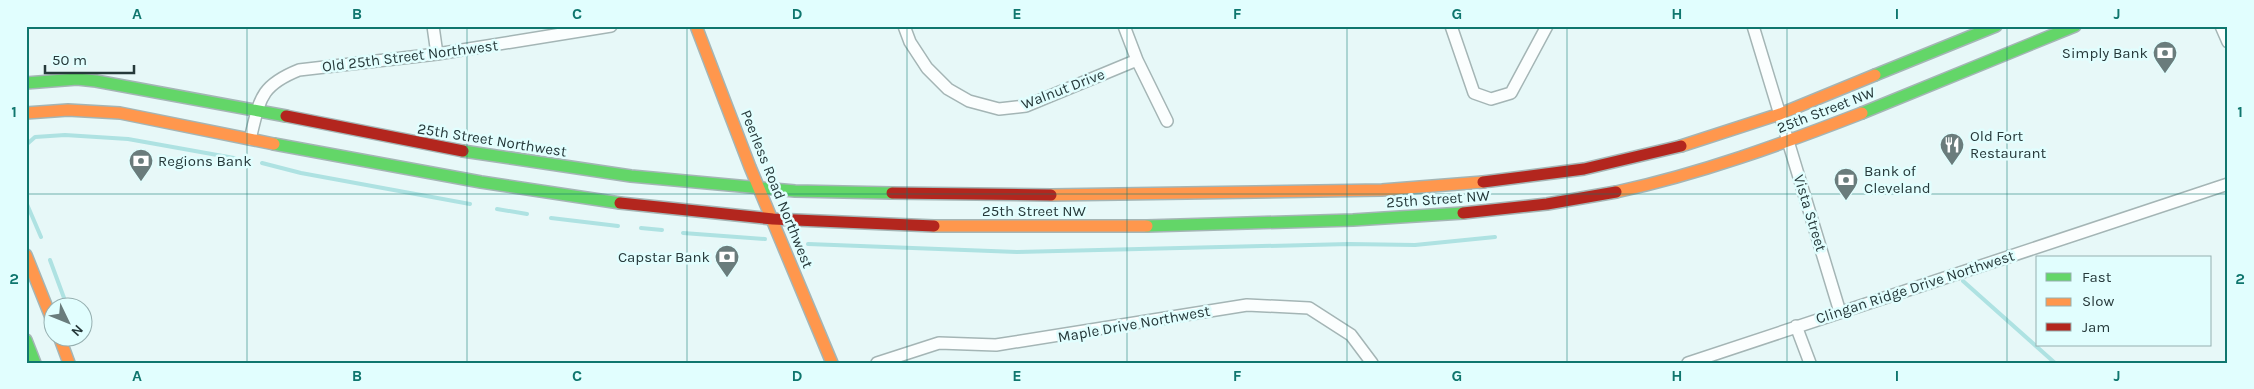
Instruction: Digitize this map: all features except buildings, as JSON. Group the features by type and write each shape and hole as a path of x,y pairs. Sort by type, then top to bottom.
{"main road":[{"name":"Peerless Road Northwest","path":"696,26 758,187 832,363"},
{"name":"25th Street NW","path":"958,193 1082,196 1382,190 1487,182 1584,169 1681,146 1780,114 1996,26"},
{"name":"25th Street NW","path":"772,219 913,225 1205,224 1376,219 1466,214 1556,202 1640,187 1788,142 2075,26"},
{"name":"25th Street Northwest","path":"26,83 77,79 96,81 257,110 448,149 631,176 795,191 958,193"},
{"path":"29,115 72,110 137,116 489,184 608,201 772,219"},
{"path":"26,255 42,296"},
{"path":"26,340 35,363"},
{"path":"63,346 70,363"}],"street":[{"path":"433,26 437,54"},
{"name":"Old 25th Street Northwest","path":"250,139 257,110 266,90 284,76 300,70 437,54 611,26"},
{"name":"Walnut Drive","path":"904,26 910,42 927,68 948,89 969,101 999,110 1026,106 1137,60"},
{"path":"1124,26 1137,60 1167,121"},
{"path":"1451,26 1474,93 1491,99 1511,93 1547,26"},
{"name":"Vista Street","path":"1753,26 1840,312"},
{"path":"2221,26 2228,42"},
{"name":"Clingan Ridge Drive Northwest","path":"1688,363 2228,184"},
{"name":"Maple Drive Northwest","path":"877,363 939,343 996,346 1247,305 1309,308 1351,335 1372,363"},
{"path":"1796,326 1810,363"}],"waterway":[{"path":"26,145 35,137 65,135 128,139 234,158"},
{"path":"262,163 301,173 470,204"},
{"path":"26,202 41,237"},
{"path":"497,209 527,214"},
{"path":"551,218 618,226"},
{"path":"641,228 662,230"},
{"path":"683,233 765,239"},
{"path":"808,244 1017,252 1349,244 1415,245 1495,237"},
{"path":"50,260 63,296"},
{"path":"1963,281 2055,363"}],"traffic: fast":[{"path":"1875,75 1996,26"},
{"path":"1862,113 2075,26"},
{"path":"26,83 77,79 96,81 286,116"},
{"path":"274,144 481,182 620,203"},
{"path":"463,151 631,176 795,191 892,193"},
{"path":"1147,226 1353,220 1463,213"},
{"path":"26,340 35,363"}],"traffic: slow":[{"path":"696,26 750,167 832,363"},
{"path":"1681,146 1780,114 1875,75"},
{"path":"26,113 68,110 120,113 274,144"},
{"path":"1616,192 1710,167 1802,136 1862,113"},
{"path":"1051,195 1382,190 1483,182"},
{"path":"934,226 1147,226"},
{"path":"26,255 42,296"},
{"path":"63,346 69,363"}],"traffic: jam":[{"path":"286,116 463,151"},
{"path":"1483,182 1584,169 1681,146"},
{"path":"1463,213 1547,204 1616,192"},
{"path":"892,193 1051,195"},
{"path":"620,203 773,219 934,226"}],"place":[{"name":"Simply Bank","path":"2165,74"},
{"name":"Old Fort Restaurant","path":"1952,166"},
{"name":"Regions Bank","path":"141,182"},
{"name":"Bank of Cleveland","path":"1846,201"},
{"name":"Capstar Bank","path":"727,278"}]}
